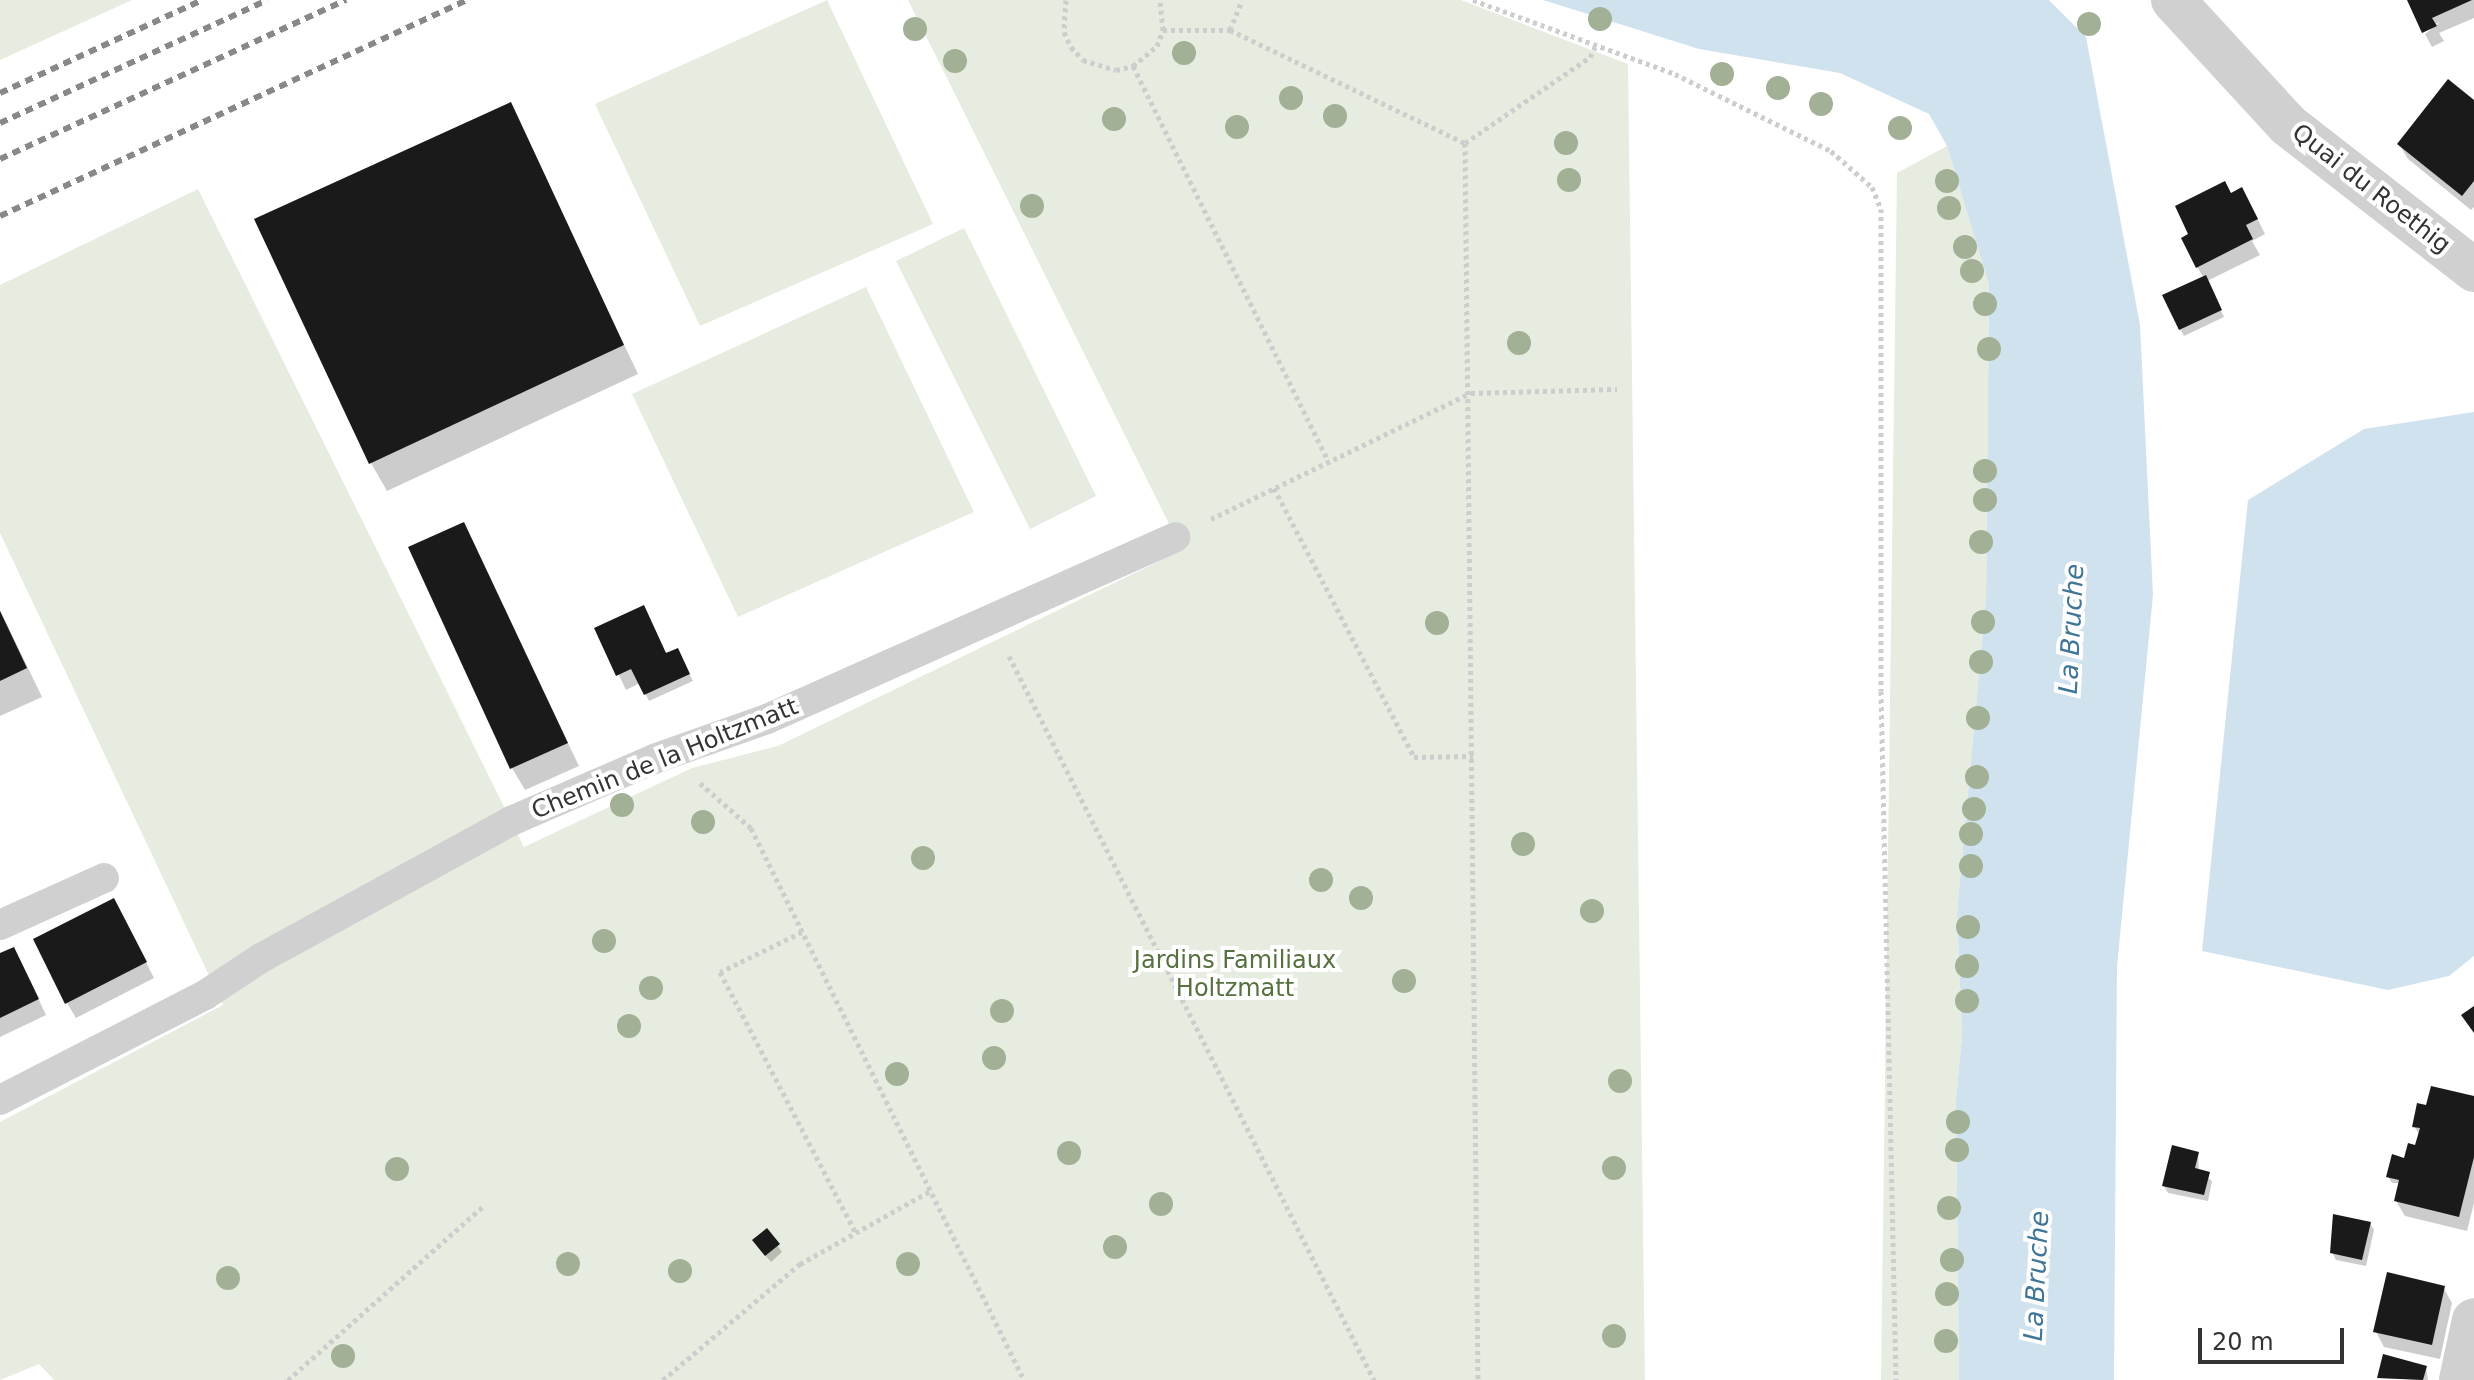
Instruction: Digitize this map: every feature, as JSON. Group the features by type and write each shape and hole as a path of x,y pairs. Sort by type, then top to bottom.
{"street":[{"name":"Quai du Roethig","path":"2193,5 2288,125 2474,270"},
{"path":"2461,1380 2474,1320"}],"lane":[{"name":"Chemin de la Holtzmatt","path":"0,1100 205,995 261,958 511,821 654,759 767,719 1175,537"},
{"path":"0,925 104,878"}],"path":[{"path":"1066,0 1064,32 1083,60 1116,70 1133,66 1157,46 1163,30 1160,0"},
{"path":"1230,30 1242,0"},
{"path":"1473,0 1633,62 1675,74 1831,151 1872,187 1881,209 1881,707 1896,1380"},
{"path":"1163,30 1230,30 1465,143"},
{"path":"1465,143 1590,57 1595,47"},
{"path":"1133,66 1327,459"},
{"path":"1465,143 1471,393 1478,1380"},
{"path":"1175,537 1327,459 1471,393 1617,389"},
{"path":"1274,488 1414,757 1473,756"},
{"path":"991,619 1374,1380"},
{"path":"654,759 698,782 751,828 1024,1380"},
{"path":"802,932 720,972 856,1233"},
{"path":"663,1380 754,1298 856,1233 930,1191"},
{"path":"288,1380 482,1207"}],"green space":[{"path":"0,0 132,0 0,60"},
{"path":"827,0 933,224 700,326 595,104"},
{"name":"Jardins Familiaux Holtzmatt","path":"908,0 1461,0 1628,64 1645,1380 54,1380 39,1364 0,1380 0,1122 223,1005 0,533 0,285 198,189 524,847 692,768 778,746 1182,550"},
{"path":"1947,146 1989,285 1986,598 1957,912 1962,1035 1956,1099 1959,1380 1881,1380 1897,173"},
{"path":"964,228 1096,496 1030,529 896,261"},
{"path":"866,287 974,512 738,617 632,394"}],"water":[{"name":"La Bruche","path":"1543,0 2049,0 2086,37 2140,325 2153,595 2117,967 2114,1380 1959,1380 1956,1099 1962,1035 1957,912 1986,598 1989,285 1947,146 1929,114 1840,73 1699,49"},
{"path":"2474,412 2474,956 2449,976 2388,990 2202,951 2248,500 2364,429"}],"building":[{"path":"2407,0 2472,0 2432,18 2437,26 2422,33"},
{"path":"2448,79 2474,100 2474,181 2462,196 2397,144"},
{"path":"511,102 624,345 369,464 254,219"},
{"path":"2225,181 2231,193 2242,187 2258,219 2246,225 2253,239 2196,268 2181,238 2188,234 2175,206"},
{"path":"2206,275 2222,310 2179,330 2162,295"},
{"path":"464,522 568,743 510,769 408,547"},
{"path":"644,605 666,653 678,648 690,674 644,695 631,669 616,676 594,628"},
{"path":"0,611 27,668 0,681"},
{"path":"114,898 147,962 65,1004 33,939"},
{"path":"14,947 39,999 0,1018 0,953"},
{"path":"2474,1006 2474,1033 2461,1015"},
{"path":"2431,1086 2474,1096 2474,1157 2459,1217 2394,1201 2399,1180 2386,1177 2392,1154 2404,1158 2408,1143 2415,1145 2420,1128 2412,1127 2417,1103 2426,1105"},
{"path":"2172,1145 2199,1152 2195,1168 2210,1172 2204,1195 2162,1186"},
{"path":"2333,1214 2371,1222 2362,1260 2330,1253"},
{"path":"767,1228 780,1244 765,1256 752,1240"},
{"path":"2387,1272 2445,1286 2432,1345 2373,1332"},
{"path":"2383,1354 2427,1366 2423,1380 2377,1378"}],"railway":[{"path":"0,93 202,0"},
{"path":"0,123 267,0"},
{"path":"0,159 346,0"},
{"path":"0,216 467,0"}]}
